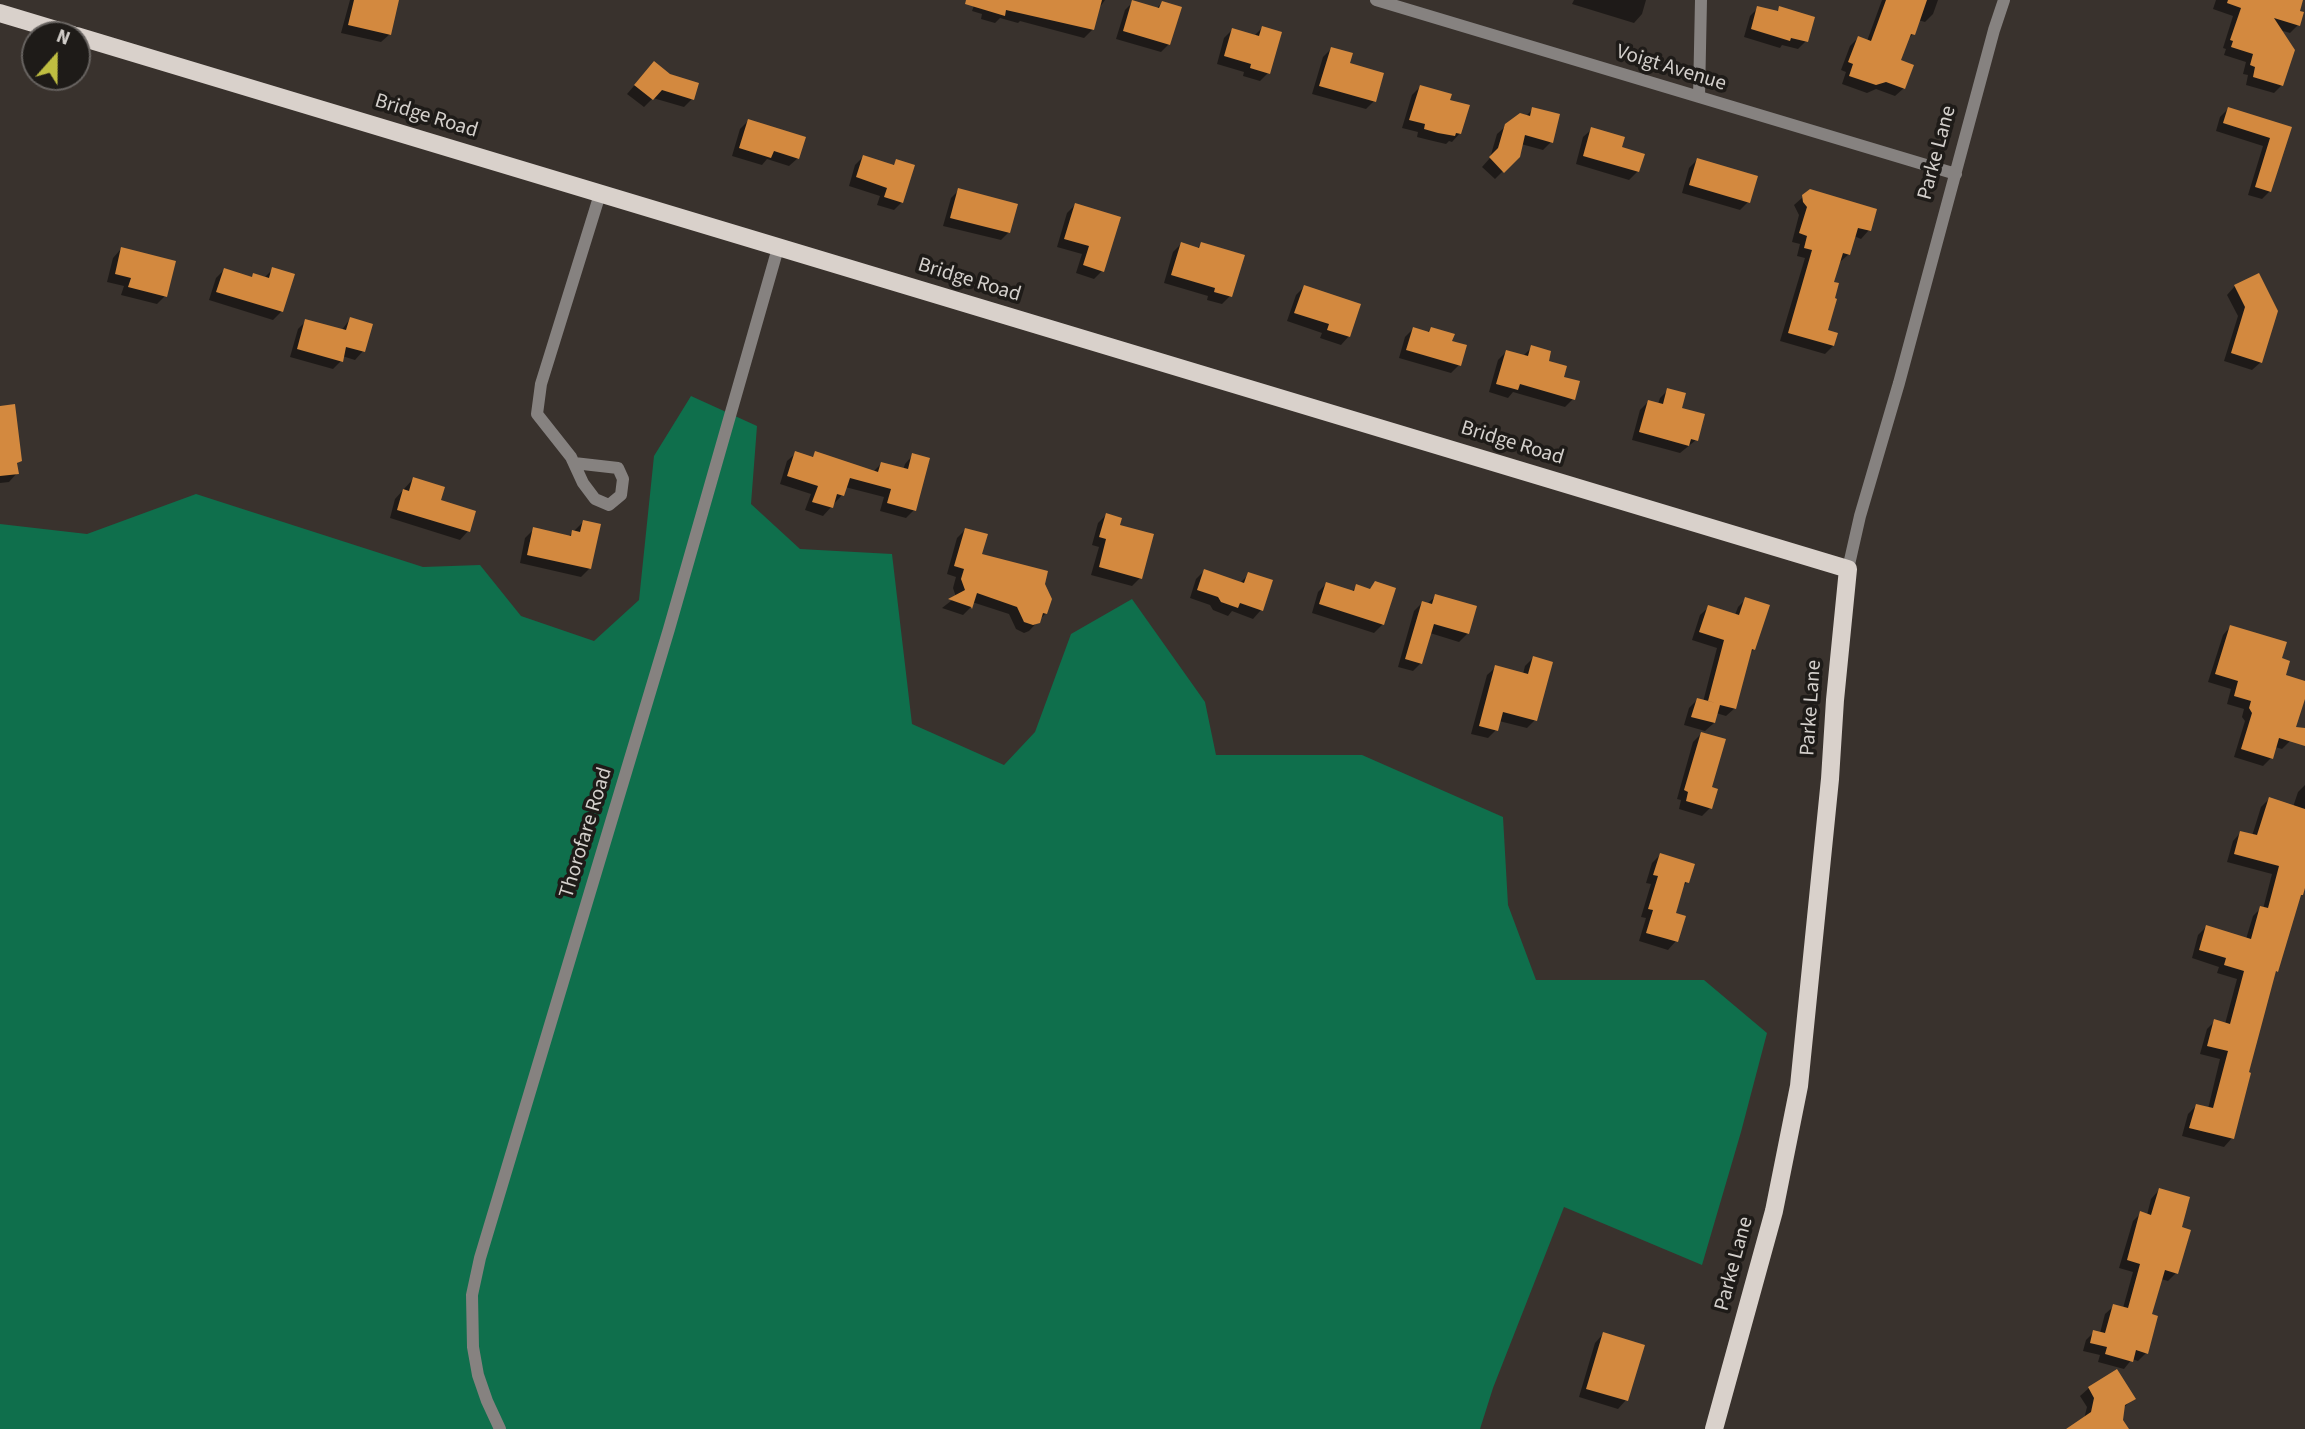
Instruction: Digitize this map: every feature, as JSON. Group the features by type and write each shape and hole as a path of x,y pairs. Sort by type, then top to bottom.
{"main road":[{"name":"Bridge Road","path":"0,13 26,21"},
{"name":"Bridge Road","path":"91,41 1848,569"},
{"name":"Parke Lane","path":"1714,1429 1774,1211 1799,1086 1848,569"}],"street":[{"name":"Voigt Avenue","path":"1376,0 1956,174"},
{"path":"1699,97 1701,0"},
{"name":"Parke Lane","path":"1848,569 1860,516 2004,0"},
{"path":"574,463 537,414 541,384 600,194"},
{"name":"Thorofare Road","path":"500,1429 486,1401 473,1347 472,1295 480,1258 669,629 778,248"}],"green space":[{"path":"691,396 757,426 751,504 800,549 892,554 912,724 1004,765 1035,732 1071,634 1132,599 1205,702 1216,755 1362,755 1503,817 1508,905 1536,980 1704,980 1767,1033 1702,1265 1564,1207 1493,1388 1480,1429 0,1429 0,524 87,534 196,494 423,567 480,565 521,616 594,641 639,600 654,456"}],"building":[{"path":"354,0 399,0 391,35 348,25"},
{"path":"966,0 1102,0 1094,30 1006,10 1005,16 965,4"},
{"path":"1132,0 1159,8 1162,1 1182,7 1170,45 1123,31"},
{"path":"1886,0 1927,0 1915,35 1911,34 1901,60 1914,65 1905,89 1886,82 1876,85 1849,76 1853,64 1848,62 1858,36 1871,41"},
{"path":"2228,0 2303,0 2300,11 2304,12 2300,26 2274,18 2295,50 2283,86 2253,77 2255,67 2250,65 2253,54 2231,47 2233,41 2230,40 2241,8 2227,3"},
{"path":"1757,6 1778,11 1779,6 1815,17 1808,42 1791,38 1790,41 1751,29"},
{"path":"1262,26 1282,32 1270,74 1250,68 1251,64 1224,56 1232,28 1259,36"},
{"path":"1331,47 1353,53 1350,63 1384,73 1376,102 1319,86"},
{"path":"654,61 670,74 699,83 694,100 662,90 653,100 634,85"},
{"path":"1420,85 1452,94 1450,100 1470,105 1461,134 1456,133 1455,136 1438,133 1424,129 1425,124 1409,120"},
{"path":"1532,107 1560,114 1553,143 1525,135 1520,157 1504,173 1489,157 1498,148 1505,124 1520,113 1530,116"},
{"path":"2228,107 2292,127 2271,192 2255,187 2270,138 2223,123"},
{"path":"748,119 806,137 799,159 774,151 771,158 739,148"},
{"path":"1591,127 1625,137 1622,147 1645,154 1639,172 1583,156"},
{"path":"863,155 894,165 896,159 915,165 903,203 884,197 887,188 856,177"},
{"path":"1697,158 1758,176 1750,203 1689,185"},
{"path":"958,188 1018,204 1010,233 950,218"},
{"path":"1810,189 1877,209 1871,231 1858,228 1850,255 1843,253 1834,282 1839,283 1835,298 1837,299 1828,330 1838,333 1834,346 1788,333 1812,250 1804,248 1807,236 1799,233 1807,207 1802,195"},
{"path":"1075,203 1121,217 1104,272 1083,265 1089,246 1064,239"},
{"path":"1181,242 1199,248 1201,242 1245,255 1232,297 1214,292 1215,288 1171,275"},
{"path":"121,247 176,261 167,297 128,287 131,278 115,274"},
{"path":"272,267 295,274 283,312 216,292 224,268 252,277 253,273 269,278"},
{"path":"2259,273 2278,311 2262,363 2231,353 2245,307 2234,285"},
{"path":"1304,285 1361,304 1350,337 1327,330 1329,324 1294,313"},
{"path":"350,317 373,324 365,352 346,347 343,362 297,349 305,319 346,330"},
{"path":"1413,327 1429,332 1431,327 1455,334 1452,341 1467,345 1461,366 1406,350"},
{"path":"1531,345 1551,351 1549,361 1567,366 1564,377 1580,381 1575,400 1520,384 1518,390 1496,384 1506,350 1528,356"},
{"path":"1667,388 1686,393 1682,408 1705,414 1698,441 1691,439 1689,446 1639,432 1648,400 1663,404"},
{"path":"15,404 22,461 17,463 19,474 0,476 0,406"},
{"path":"795,451 813,457 815,451 878,472 881,462 908,469 912,453 930,458 916,511 887,503 891,489 850,478 844,496 837,494 833,508 812,502 818,486 787,476"},
{"path":"413,477 445,487 441,500 476,511 470,532 397,510 403,489 409,491"},
{"path":"1106,513 1122,518 1120,525 1154,534 1142,579 1099,567 1106,539 1099,537"},
{"path":"583,520 601,524 591,569 527,555 533,527 571,536 572,530 580,532"},
{"path":"965,528 988,534 982,554 1048,571 1045,584 1052,599 1047,614 1043,613 1040,623 1033,625 1024,622 1017,607 977,593 972,609 948,599 965,590 961,579 964,569 954,566"},
{"path":"1204,569 1244,583 1248,572 1273,580 1263,611 1240,603 1238,608 1197,590"},
{"path":"1375,581 1396,588 1384,625 1319,604 1326,582 1354,591 1356,584 1370,589"},
{"path":"1435,594 1477,606 1469,634 1434,624 1422,664 1405,659 1422,601 1432,604"},
{"path":"1745,597 1770,605 1755,650 1752,649 1736,709 1720,705 1715,723 1691,717 1697,698 1708,701 1724,640 1699,632 1708,605 1739,615"},
{"path":"2230,625 2287,642 2282,658 2290,661 2286,675 2305,681 2305,699 2296,727 2305,728 2305,746 2279,738 2273,759 2241,749 2252,713 2249,708 2251,701 2234,696 2238,681 2215,674"},
{"path":"1533,656 1553,662 1537,721 1503,712 1498,731 1479,726 1495,665 1528,674"},
{"path":"1701,732 1726,739 1712,787 1718,789 1712,809 1686,801 1688,792 1684,790"},
{"path":"2269,797 2305,809 2305,888 2278,972 2276,971 2234,1139 2189,1128 2196,1104 2213,1108 2228,1051 2207,1046 2214,1019 2230,1024 2244,971 2224,965 2226,958 2199,950 2206,925 2251,939 2260,906 2268,908 2279,866 2234,854 2240,831 2257,835"},
{"path":"1660,853 1695,864 1689,883 1685,882 1676,913 1686,916 1678,942 1646,933 1653,910 1648,909 1658,876 1653,875"},
{"path":"2159,1188 2190,1197 2182,1227 2191,1230 2178,1274 2165,1270 2152,1314 2158,1316 2148,1354 2136,1350 2133,1362 2105,1354 2107,1347 2090,1343 2093,1330 2105,1333 2113,1304 2128,1308 2140,1264 2127,1260 2140,1211 2151,1215"},
{"path":"1603,1332 1645,1345 1628,1401 1586,1389"},
{"path":"2117,1369 2136,1399 2125,1405 2123,1420 2129,1429 2066,1429 2091,1412 2094,1398 2088,1387"}]}
